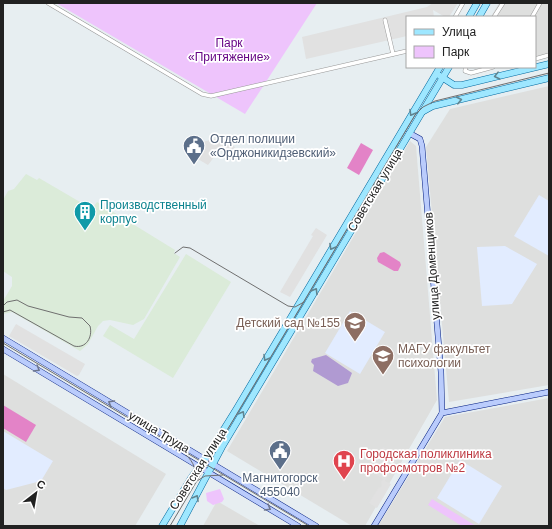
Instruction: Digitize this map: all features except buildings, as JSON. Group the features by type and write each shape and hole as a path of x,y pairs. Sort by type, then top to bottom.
{"main road":[{"path":"470,16 477,3"},
{"path":"480,16 487,3"},
{"path":"536,66 549,64"},
{"name":"Советская улица","path":"162,526 199,466 205,459 439,68"},
{"name":"Советская улица","path":"180,526 210,473 213,464 448,68"},
{"path":"436,74 454,84 462,85 518,69"},
{"path":"422,112 433,106 549,78"},
{"name":"улица Доменщиков","path":"403,129 420,139 422,146 441,372 442,413"},
{"path":"295,310 302,314"},
{"name":"улица Труда","path":"3,338 316,526"},
{"name":"улица Труда","path":"3,349 298,526"},
{"path":"374,526 442,413 549,392"}],"street":[{"path":"48,3 202,94 211,96 406,51"},
{"path":"456,16 463,3"},
{"path":"495,16 503,3"},
{"path":"533,16 540,3"},
{"path":"385,20 393,54"},
{"path":"536,59 549,56"},
{"path":"466,68 465,71 471,73 489,68"}],"shaded area":[{"path":"433,3 458,3 450,16 443,16 433,10 434,16 406,16 406,36 306,59 302,37 427,7"},
{"path":"499,3 549,3 549,57 536,60 536,16 492,16"},
{"path":"549,86 549,385 449,402 426,147 450,109"},
{"path":"219,138 235,147 234,149 218,152 208,165 186,152 189,145"},
{"path":"410,141 416,146 437,400 365,526 352,526 227,451"},
{"path":"361,143 373,150 359,175 347,168"},
{"path":"26,174 37,180 39,178 92,209 97,202 175,250 174,253 180,257 144,319 133,325 110,320 103,321 98,326 88,344 80,351 12,312 3,314 3,301 12,286 12,277 3,271 3,200 8,191 14,189"},
{"path":"539,195 549,201 549,256 514,236"},
{"path":"316,228 327,235 290,297 280,292 313,236 311,235"},
{"path":"505,246 537,264 512,304 482,306 477,247"},
{"path":"384,252 400,262 401,265 398,271 394,271 378,262 377,258 380,253"},
{"path":"186,254 231,282 173,378 103,336 110,325 134,339"},
{"name":"Детский сад №155","path":"350,311 385,332 360,374 325,353"},
{"path":"16,324 85,364 79,375 77,376 9,336"},
{"path":"326,355 352,373 348,383 338,386 313,371 314,365 311,362 312,359"},
{"path":"3,374 166,474 135,526 3,526"},
{"path":"549,398 549,526 378,526 445,417"},
{"path":"3,405 36,425 26,442 3,428"},
{"path":"3,431 53,461 41,481 6,490 3,488"},
{"path":"383,447 399,457 385,481 391,484 377,508 369,503 379,487 380,488 382,486 381,482 383,479 369,470"},
{"path":"460,460 502,486 479,524 437,498"},
{"path":"217,501 260,526 203,526"}],"green space":[{"name":"Парк «Притяжение»","path":"56,3 317,3 245,114"},
{"path":"220,489 224,499 222,502 213,505 207,501 206,493"},
{"path":"432,499 476,526 462,526 428,505"}],"tram line":[{"path":"170,526 415,115 423,107 435,101 549,73"},
{"path":"175,253 183,247 190,248 288,306 295,307 304,302"},
{"path":"3,306 7,302 17,300 28,306 69,317 82,318 90,326 91,330 89,338 88,341 82,346 74,346 10,310 3,312"},
{"path":"3,343 309,526"},
{"path":"186,455 194,467 196,474 195,482"},
{"path":"197,481 205,476 223,475"}],"place":[{"name":"Отдел полиции «Орджоникидзевский»","path":"194,166"},
{"name":"Производственный корпус","path":"85,232"},
{"name":"Детский сад №155","path":"355,342"},
{"name":"МАГУ факультет психологии","path":"383,376"},
{"name":"Магнитогорск 455040","path":"280,470"},
{"name":"Городская поликлиника профосмотров №2","path":"344,480"}]}
